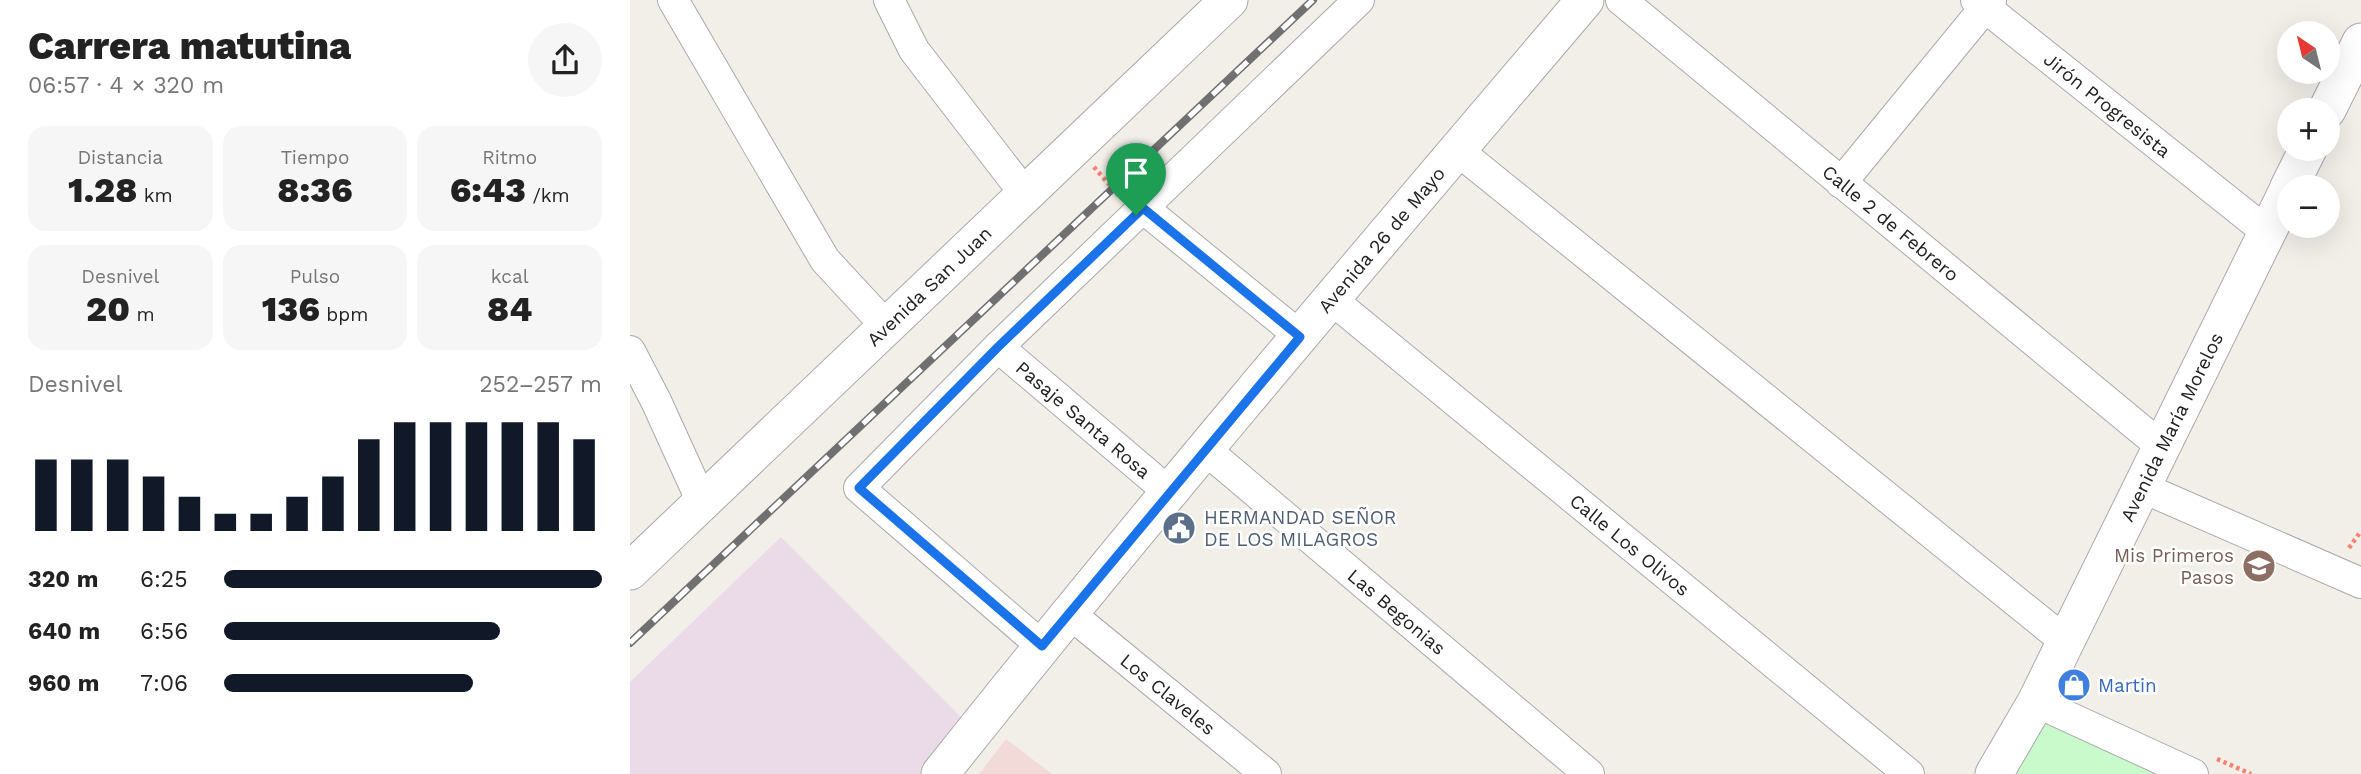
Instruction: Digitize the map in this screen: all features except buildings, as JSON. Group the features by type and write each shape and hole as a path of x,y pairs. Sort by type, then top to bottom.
{"street":[{"path":"673,0 825,260 887,327"},
{"path":"889,0 914,50 1026,194"},
{"name":"Avenida San Juan","path":"630,571 1229,0"},
{"path":"1042,646 859,488 998,347 1359,0"},
{"name":"Avenida 26 de Mayo","path":"940,774 1069,613 1300,337 1341,307 1457,150 1585,0"},
{"name":"Calle 2 de Febrero","path":"1621,0 2161,446"},
{"path":"1841,183 1984,3"},
{"name":"Jirón Progresista","path":"1984,3 2267,232"},
{"path":"2333,98 2361,42"},
{"path":"1457,150 2065,641"},
{"path":"1140,211 1300,337"},
{"name":"Avenida María Morelos","path":"1994,774 2036,702 2277,212"},
{"name":"Calle Los Olivos","path":"1341,307 1909,774"},
{"name":"Pasaje Santa Rosa","path":"998,347 1170,493"},
{"path":"630,351 702,502"},
{"name":"Las Begonias","path":"1206,450 1589,774"},
{"path":"2141,487 2360,580"},
{"name":"Los Claveles","path":"1069,613 1266,774"},
{"path":"2036,702 2193,774"}],"path":[{"path":"1076,145 1140,211"}],"shaded area":[{"path":"781,537 966,722 920,774 630,774 630,682"},
{"path":"1006,739 1052,774 979,774"}],"green space":[{"path":"2044,722 2155,774 2013,774"}],"railway":[{"path":"630,643 1313,0"}],"place":[{"name":"HERMANDAD SEÑOR DE LOS MILAGROS","path":"1179,528"},
{"name":"Mis Primeros Pasos","path":"2259,566"},
{"name":"Martin","path":"2074,685"}],"route":[{"path":"1143,208 1300,337 1042,646 859,488 998,347 1136,215 1143,208"}]}
